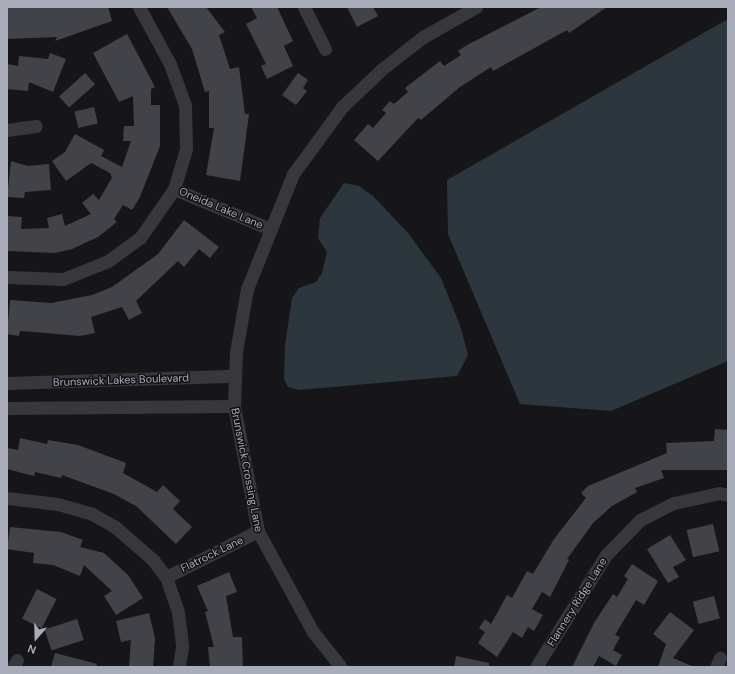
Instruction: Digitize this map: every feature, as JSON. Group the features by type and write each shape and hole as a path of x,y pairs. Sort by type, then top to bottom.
{"street":[{"path":"7,277 63,280 108,261 140,238 174,189 186,149 185,105 170,64 139,7"},
{"path":"304,7 325,49"},
{"name":"Brunswick Crossing Lane","path":"341,667 313,632 258,531 234,406 235,376 247,289 268,228 293,174 342,107 382,69 423,37 476,7"},
{"path":"7,130 36,126"},
{"name":"Oneida Lake Lane","path":"174,189 268,228"},
{"name":"Brunswick Lakes Boulevard","path":"7,383 235,376"},
{"path":"7,408 234,406"},
{"name":"Flannery Ridge Lane","path":"536,667 606,555 640,520 674,503 719,493 728,495"},
{"path":"7,498 58,504 92,514 132,540 166,577 178,612 182,647 179,667"},
{"name":"Flatrock Lane","path":"166,577 258,531"}],"shaded area":[{"path":"728,19 728,361 611,411 520,404 448,234 447,180"},
{"path":"344,183 359,186 373,196 408,233 441,278 461,328 468,355 457,376 299,390 288,387 284,379 285,345 292,298 299,288 316,282 322,273 327,252 318,238 320,218"}],"building":[{"path":"7,7 108,7 112,21 55,41 57,37 7,39"},
{"path":"167,7 206,7 225,32 219,35 230,69 239,67 245,114 249,114 240,181 206,175 214,128 209,128 209,91 205,92 192,49"},
{"path":"251,7 277,7 293,41 284,46 293,66 267,79 261,66 266,64 246,24 257,18"},
{"path":"347,7 373,7 378,16 357,27"},
{"path":"541,7 607,7 569,33 567,30 493,71 491,67 460,87 421,120 418,118 378,161 354,140 368,124 373,128 386,113 382,110 390,101 394,104 408,92 405,88 440,61 444,66 461,55 458,51 467,45"},
{"path":"127,34 155,87 151,89 151,105 160,105 160,146 140,197 132,210 123,205 114,219 117,222 98,237 72,249 55,253 7,251 7,216 22,217 21,229 49,228 47,218 62,214 65,226 91,214 82,203 93,194 99,200 112,178 110,173 91,163 66,181 52,161 65,152 75,134 104,150 101,156 122,167 131,141 123,141 124,126 134,126 133,96 119,102 93,53"},
{"path":"50,53 66,59 53,92 29,82 28,91 7,89 7,64 18,66 19,56 48,59"},
{"path":"85,73 95,84 69,108 59,96"},
{"path":"298,73 308,80 303,88 307,91 296,105 282,95"},
{"path":"94,107 98,124 78,128 75,111"},
{"path":"11,161 28,166 49,164 51,190 25,192 24,198 7,197"},
{"path":"184,220 219,247 210,258 199,249 184,267 178,261 136,301 142,313 129,320 122,307 91,317 95,333 80,336 20,331 19,336 7,334 10,300 51,303 92,295 112,287 158,254"},
{"path":"715,429 728,430 727,470 661,470 664,478 635,488 637,492 612,506 593,523 567,559 569,560 550,597 542,592 532,609 543,615 534,631 528,627 522,638 513,632 497,657 478,643 485,632 479,628 485,619 491,624 507,595 512,598 527,571 533,574 554,539 586,498 581,493 588,486 667,453 666,443 714,441"},
{"path":"20,438 47,444 48,440 78,445 126,463 123,473 157,492 163,485 180,501 173,509 192,527 176,544 136,506 114,494 62,475 61,478 35,472 34,476 7,469 7,448 18,450"},
{"path":"713,524 719,551 693,557 687,530"},
{"path":"10,527 61,532 83,540 80,547 104,553 128,575 143,598 116,615 104,596 112,591 84,565 80,576 53,565 33,563 34,553 7,549"},
{"path":"670,535 686,560 673,567 679,577 668,583 647,549"},
{"path":"632,564 658,581 644,605 636,600 615,635 620,637 613,650 622,655 616,666 599,656 593,667 572,667 594,623 613,594 617,597 628,579 624,576"},
{"path":"229,572 237,592 226,596 233,637 242,637 243,667 210,667 208,647 214,647 205,612 208,611 197,586"},
{"path":"37,589 57,599 42,628 22,618"},
{"path":"714,596 720,618 699,624 693,602"},
{"path":"670,612 694,630 673,658 694,667 658,667 666,644 653,634"},
{"path":"149,613 155,638 153,667 129,667 131,640 121,642 116,621"},
{"path":"77,619 84,640 51,650 45,630"},
{"path":"55,653 97,664 96,667 51,667"},
{"path":"456,656 489,663 489,667 454,667"}]}
